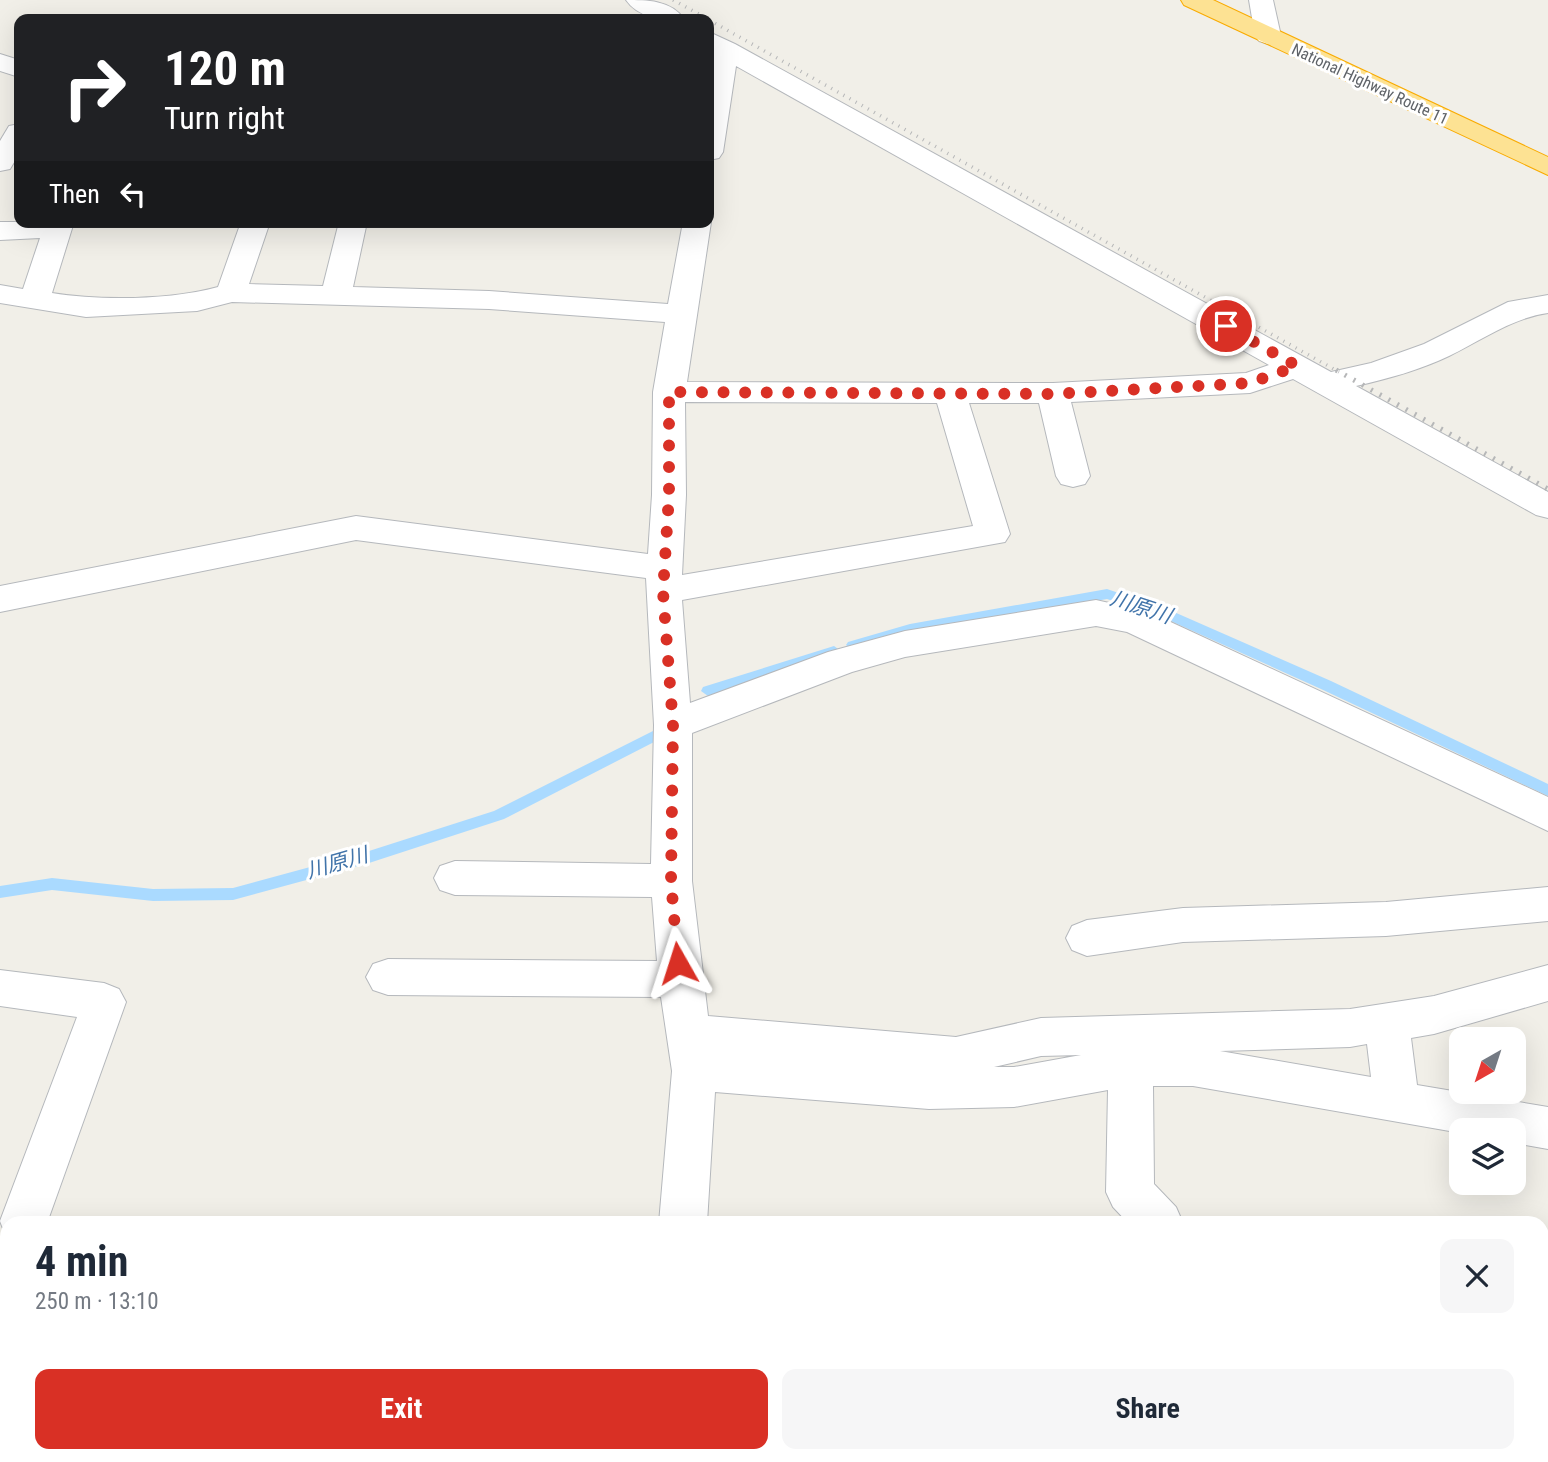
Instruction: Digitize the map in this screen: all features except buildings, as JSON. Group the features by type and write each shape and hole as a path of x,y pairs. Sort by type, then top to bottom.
{"highway":[{"name":"National Highway Route 11","path":"1193,0 1548,167"}],"street":[{"path":"638,0 663,14"},
{"path":"1261,0 1268,36"},
{"path":"714,87 717,44 1548,507"},
{"path":"0,163 14,140"},
{"path":"0,231 30,228"},
{"path":"35,299 58,228"},
{"path":"231,293 254,228"},
{"path":"336,296 352,228"},
{"path":"683,1216 691,1052 680,979 671,881 673,725 664,580 669,495 669,392 696,228"},
{"path":"0,294 86,308 197,302 231,293 489,300 682,314"},
{"path":"1328,383 1380,371 1435,351 1519,308 1548,304"},
{"path":"669,392 1053,394 1250,383 1297,366"},
{"path":"0,599 356,528 664,580 993,534 950,393"},
{"path":"1053,394 1073,476"},
{"path":"673,725 841,662 905,644 1096,613 1136,621 1548,815"},
{"path":"454,878 671,881"},
{"path":"1087,938 1184,925 1386,919 1548,904"},
{"path":"388,977 680,979"},
{"path":"691,1052 956,1057 1041,1037 1350,1028 1434,1015 1548,983"},
{"path":"0,988 104,1002 26,1216"},
{"path":"1387,1023 1396,1102"},
{"path":"691,1052 929,1089 1014,1087 1131,1066 1193,1066 1548,1128"},
{"path":"1131,1066 1130,1192 1152,1216"}],"waterway":[{"name":"川原川","path":"853,645 910,629 1107,594 1169,615 1326,685 1548,790"},
{"name":"川原川","path":"708,691 834,651"},
{"name":"川原川","path":"0,892 52,884 153,895 233,894 369,857 499,815 653,736"}],"railway":[{"path":"673,0 699,14"},
{"path":"714,23 1339,372"},
{"path":"1336,370 1548,489"}],"route":[{"path":"678,963 671,881 673,725 663,592 669,495 669,392 1053,394 1250,383 1297,366 1226,326"}]}
